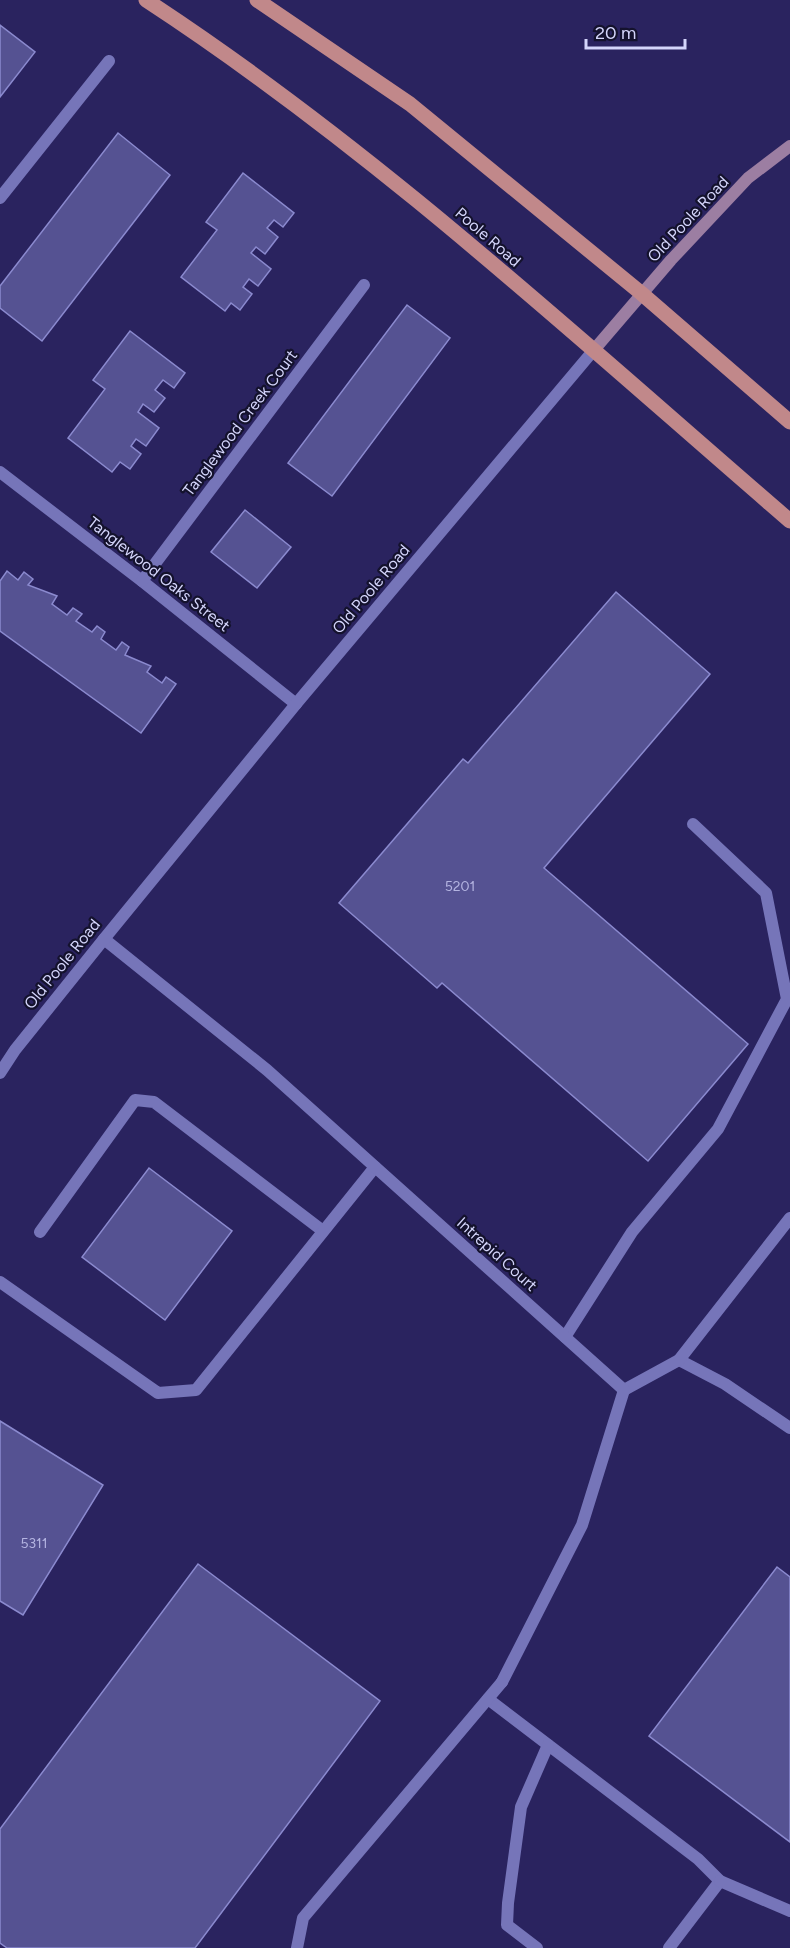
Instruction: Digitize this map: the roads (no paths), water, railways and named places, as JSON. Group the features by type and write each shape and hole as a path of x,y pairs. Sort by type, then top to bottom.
{"main road":[{"name":"Poole Road","path":"146,0 303,110 428,208 790,521"},
{"path":"257,0 410,104 641,293 790,422"}],"street":[{"path":"0,198 109,61"},
{"name":"Old Poole Road","path":"0,1073 15,1050 104,939 296,704 641,293 748,178 790,146"},
{"name":"Tanglewood Creek Court","path":"142,581 364,285"},
{"name":"Tanglewood Oaks Street","path":"0,472 142,581 296,704"},
{"path":"565,1337 632,1232 718,1129 787,999 766,893 693,824"},
{"name":"Intrepid Court","path":"104,939 267,1070 624,1390"},
{"path":"40,1232 135,1100 154,1102 323,1231"},
{"path":"0,1282 158,1393 196,1390 375,1167"},
{"path":"297,1948 303,1918 502,1682 582,1525 624,1390 679,1360 790,1218"},
{"path":"679,1360 725,1384 790,1428"},
{"path":"488,1699 698,1858 720,1881 790,1911"},
{"path":"537,1948 507,1925 508,1903 521,1807 548,1745"},
{"path":"669,1948 720,1881"}]}
